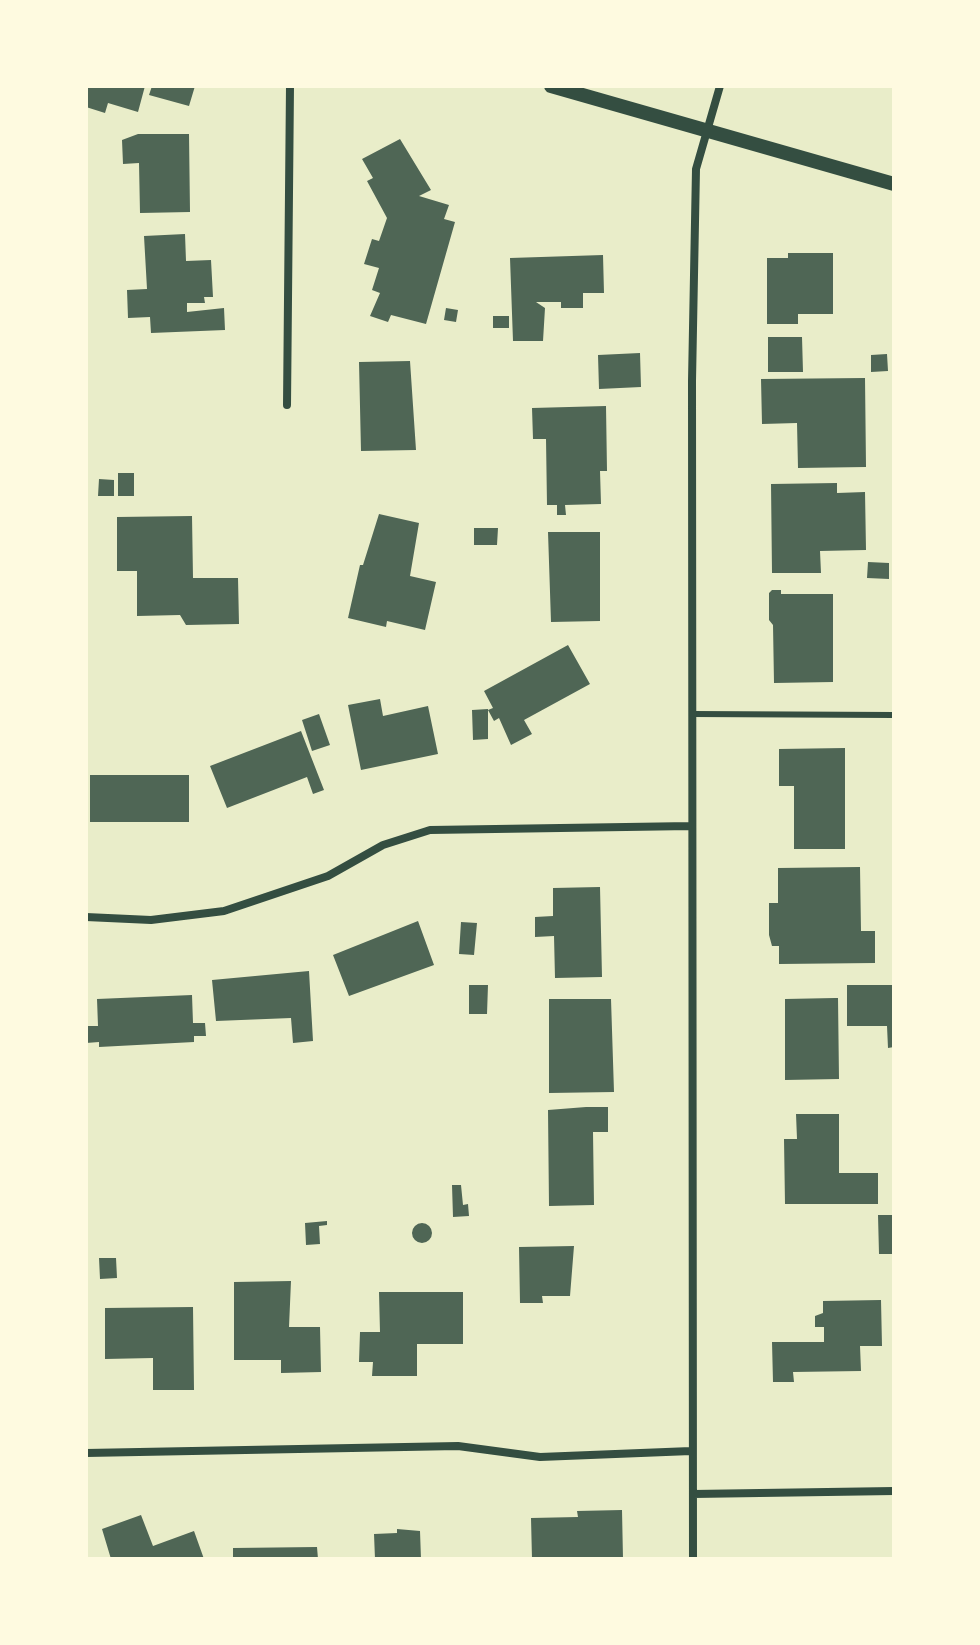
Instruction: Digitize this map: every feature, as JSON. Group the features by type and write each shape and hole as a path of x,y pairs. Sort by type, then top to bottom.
{"street":[{"path":"287,405 290,86"},
{"path":"551,86 894,184"},
{"path":"693,1559 691,826 695,194 696,169 720,86"},
{"path":"86,917 151,920 224,911 328,876 383,845 430,830 691,826"},
{"path":"86,1453 458,1446 540,1457 691,1451"},
{"path":"693,1494 894,1491"}],"lane":[{"path":"692,714 894,715"}],"building":[{"path":"86,86 145,86 138,112 108,103 105,113 86,107"},
{"path":"152,86 195,86 189,106 149,95"},
{"path":"138,134 189,134 190,212 140,213 139,163 123,164 122,140"},
{"path":"400,139 431,190 419,196 449,205 444,219 455,222 426,324 391,315 388,322 370,316 380,293 372,290 379,268 364,264 372,239 379,241 387,218 367,181 373,178 362,159"},
{"path":"185,234 186,261 211,260 213,297 204,297 205,303 187,303 187,312 224,308 225,330 151,333 150,317 128,318 127,290 147,289 144,236"},
{"path":"788,253 833,253 833,314 798,314 798,324 767,324 767,258 788,258"},
{"path":"603,255 604,293 583,293 583,308 561,308 561,302 536,302 545,308 543,341 513,341 510,258"},
{"path":"446,308 458,310 456,322 444,320"},
{"path":"493,316 509,316 509,328 493,328"},
{"path":"768,337 802,337 803,372 768,372"},
{"path":"640,353 641,387 599,389 598,355"},
{"path":"887,354 888,371 871,372 871,355"},
{"path":"410,361 416,450 361,451 359,362"},
{"path":"865,378 866,467 798,468 797,423 762,424 761,379"},
{"path":"606,406 607,471 600,471 601,504 565,505 566,515 557,515 557,505 547,505 546,439 533,439 532,408"},
{"path":"118,473 134,473 134,496 118,496"},
{"path":"99,479 114,480 114,496 98,496"},
{"path":"837,483 837,493 865,492 866,550 820,551 821,573 772,573 771,484"},
{"path":"379,514 419,523 410,576 436,582 425,630 387,621 386,627 348,618 360,565 363,565"},
{"path":"192,516 193,578 238,578 239,624 186,625 180,615 137,616 137,571 117,571 117,517"},
{"path":"474,528 498,528 497,545 474,545"},
{"path":"548,532 600,532 600,621 551,622"},
{"path":"868,562 889,563 889,579 867,578"},
{"path":"781,590 781,594 833,594 833,682 774,683 773,625 769,620 769,593"},
{"path":"568,645 590,684 524,720 532,734 511,745 499,718 494,721 488,710 493,708 484,691"},
{"path":"380,699 383,716 428,706 438,754 361,770 348,705"},
{"path":"488,709 488,739 473,740 472,710"},
{"path":"319,714 330,745 312,751 302,720"},
{"path":"301,731 324,790 313,794 307,777 227,808 210,766"},
{"path":"845,748 845,849 794,849 794,786 779,786 779,749"},
{"path":"90,775 189,775 189,822 90,822"},
{"path":"860,867 861,931 875,931 875,963 779,964 779,946 772,946 769,935 769,903 778,903 778,868"},
{"path":"600,887 602,977 555,978 554,936 535,937 535,917 553,916 553,888"},
{"path":"418,921 434,965 349,996 333,955"},
{"path":"461,922 477,923 474,955 459,954"},
{"path":"309,971 313,1041 293,1043 291,1018 216,1021 212,980"},
{"path":"469,985 488,985 487,1014 469,1014"},
{"path":"847,985 893,985 894,1047 888,1048 887,1026 847,1026"},
{"path":"192,995 193,1023 205,1023 206,1036 194,1036 194,1042 99,1047 99,1042 86,1043 86,1026 98,1026 97,999"},
{"path":"838,998 839,1079 785,1080 785,999"},
{"path":"549,999 611,999 614,1092 549,1093"},
{"path":"608,1107 608,1132 593,1132 594,1205 549,1206 548,1110"},
{"path":"796,1114 839,1114 839,1173 878,1173 878,1204 785,1204 784,1139 797,1139"},
{"path":"452,1185 461,1185 463,1205 468,1204 469,1216 453,1217"},
{"path":"878,1215 894,1215 894,1254 879,1254"},
{"path":"327,1221 327,1225 319,1226 320,1244 306,1245 305,1223"},
{"path":"422,1223 429,1226 432,1233 429,1240 422,1243 415,1240 412,1233 415,1226"},
{"path":"574,1246 570,1296 542,1296 543,1303 520,1303 519,1247"},
{"path":"99,1258 116,1258 117,1278 100,1279"},
{"path":"291,1281 289,1327 320,1327 321,1372 281,1373 281,1360 234,1360 234,1282"},
{"path":"379,1292 463,1292 463,1344 417,1344 417,1376 372,1376 373,1362 359,1362 360,1332 380,1332"},
{"path":"881,1300 882,1346 860,1346 861,1371 793,1372 794,1382 773,1382 772,1342 824,1342 824,1327 815,1327 815,1316 823,1313 823,1301"},
{"path":"193,1307 194,1390 153,1390 153,1358 105,1359 105,1308"},
{"path":"622,1510 623,1559 532,1559 531,1518 578,1517 577,1511"},
{"path":"141,1515 153,1546 194,1531 204,1559 111,1559 102,1529"},
{"path":"397,1529 420,1531 421,1559 375,1559 374,1534 397,1533"},
{"path":"317,1547 318,1559 233,1559 233,1548"}]}
